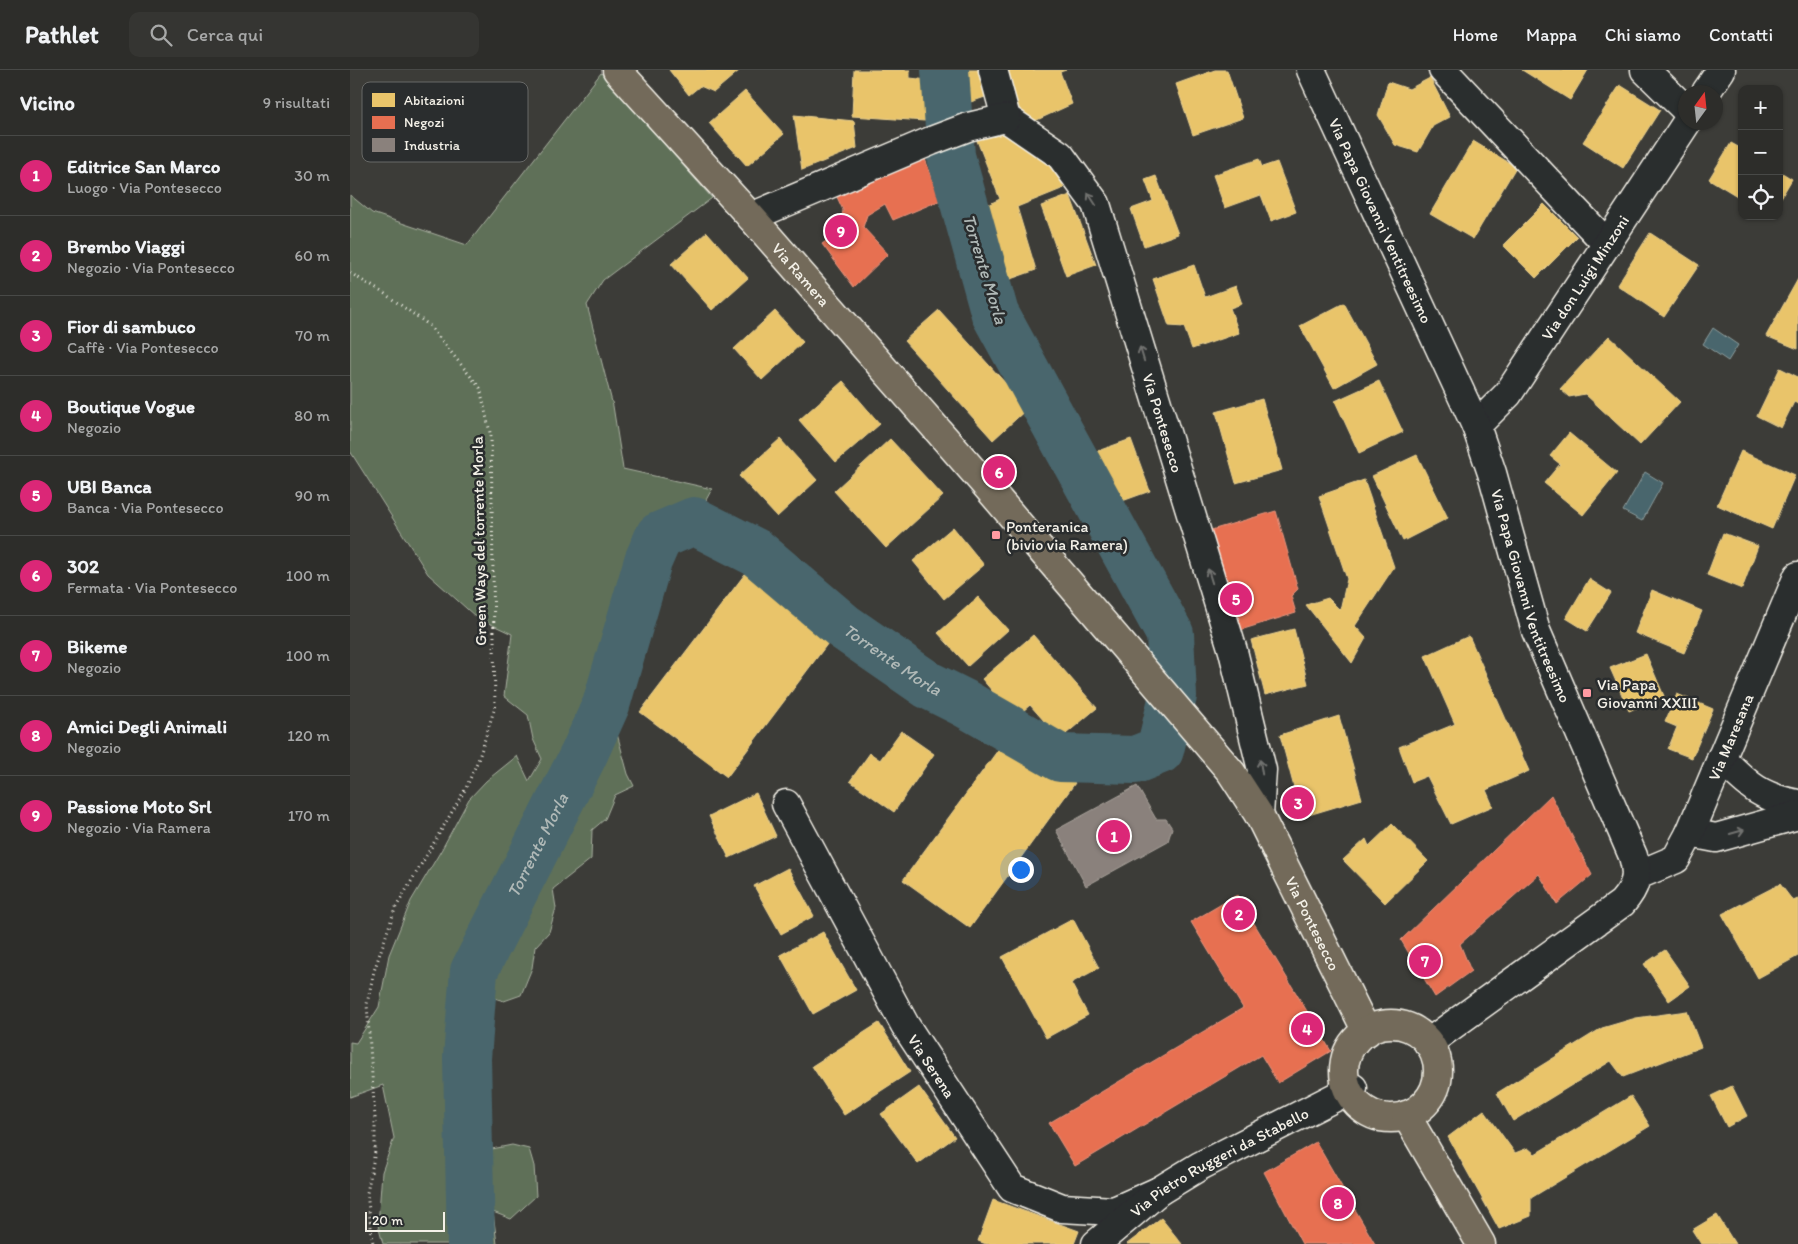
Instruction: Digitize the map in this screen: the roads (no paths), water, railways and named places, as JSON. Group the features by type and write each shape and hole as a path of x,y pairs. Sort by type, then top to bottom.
{"main road":[{"name":"Via Ramera","path":"617,70 751,217 983,482"},
{"name":"Via Pontesecco","path":"983,482 1231,772 1259,815 1367,1032"},
{"path":"1383,1025 1397,1025 1410,1028 1428,1043 1436,1058 1438,1071 1436,1084 1431,1096 1422,1107 1406,1115 1383,1118 1370,1113 1358,1105 1345,1080 1345,1065 1349,1050 1358,1038 1383,1025"},
{"path":"1406,1115 1480,1244"}],"street":[{"path":"751,217 968,126 1006,118 993,70"},
{"name":"Via Papa Giovanni Ventitreesimo","path":"1311,70 1476,426 1492,473 1536,631 1633,856 1638,875"},
{"path":"1443,70 1607,244"},
{"path":"1645,70 1678,102"},
{"path":"1711,85 1721,70"},
{"name":"Via Pontesecco","path":"1006,118 1060,155 1096,204 1233,651 1262,770 1259,815"},
{"name":"Via don Luigi Minzoni","path":"1476,426 1508,394 1682,130"},
{"name":"Via Maresana","path":"1638,875 1676,859 1690,833 1798,576"},
{"path":"1721,758 1750,787 1780,801 1798,804"},
{"path":"1709,788 1750,787"},
{"name":"Via Serena","path":"786,804 905,1025 1012,1188 1062,1208 1114,1211 1159,1191"},
{"path":"1690,833 1716,838 1798,815"},
{"path":"1428,1043 1622,903 1633,890 1638,875"},
{"name":"Via Pietro Ruggeri da Stabello","path":"1096,1244 1159,1191 1239,1145 1351,1089"}],"water":[{"path":"1713,328 1738,345 1728,361 1703,344"},
{"path":"1645,472 1663,483 1642,521 1623,511"}],"waterway":[{"name":"Torrente Morla","path":"471,1244 467,1058 474,971 583,756 606,705 648,561 659,536 694,521 757,553 844,627 928,685 964,703 1060,758 1135,760 1160,750 1173,696 1170,634 995,314 951,156 945,70"}],"place":[{"name":"Passione Moto Srl","path":"841,231"},
{"name":"302","path":"999,472"},
{"name":"Ponteranica (bivio via Ramera)","path":"996,535"},
{"name":"UBI Banca","path":"1236,599"},
{"name":"Via Papa Giovanni XXIII","path":"1587,693"},
{"name":"Fior di sambuco","path":"1298,803"},
{"name":"Editrice San Marco","path":"1114,836"},
{"name":"Brembo Viaggi","path":"1239,914"},
{"name":"Bikeme","path":"1425,961"},
{"name":"Boutique Vogue","path":"1307,1029"},
{"name":"Amici Degli Animali","path":"1338,1203"}]}
